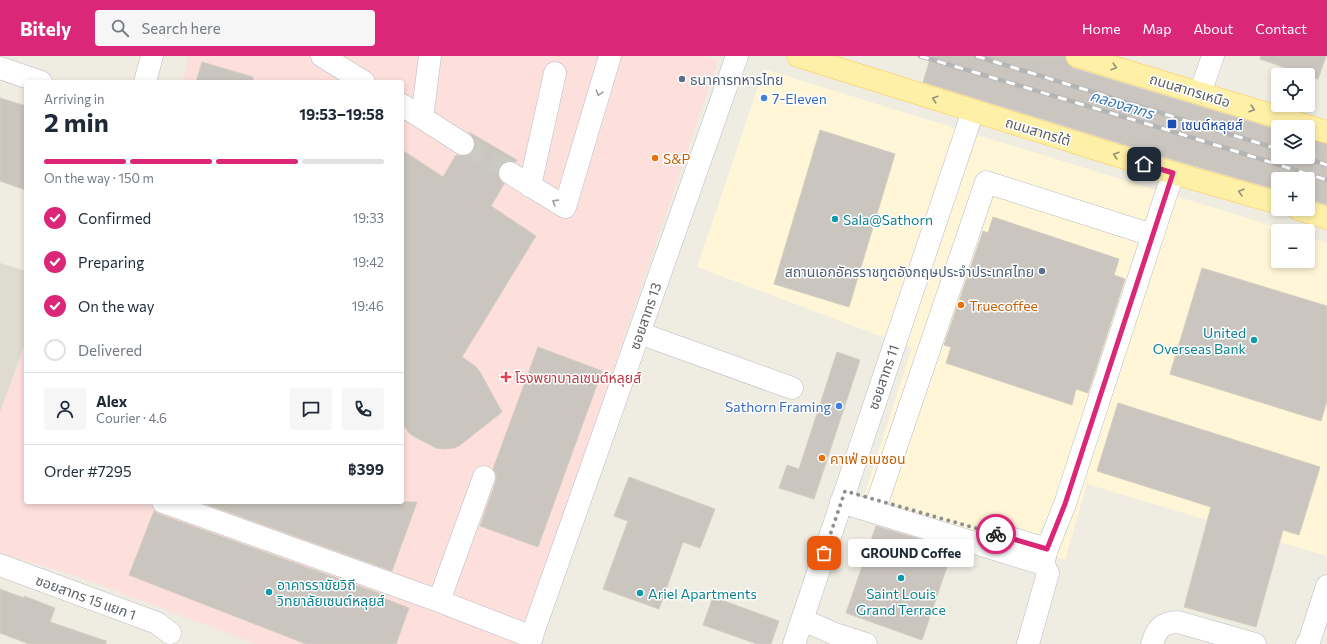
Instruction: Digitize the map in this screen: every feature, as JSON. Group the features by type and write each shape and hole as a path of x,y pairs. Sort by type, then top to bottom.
{"main road":[{"name":"ถนนสาทรใต้","path":"798,56 1173,173 1271,201"},
{"name":"ถนนสาทรเหนือ","path":"1077,56 1327,132"},
{"path":"1315,214 1327,218"}],"street":[{"path":"146,80 152,56"},
{"path":"322,56 352,73"},
{"path":"422,118 430,56"},
{"path":"510,173 564,207 610,56"},
{"name":"ซอยสาทร 13","path":"531,640 737,56"},
{"path":"1200,93 1213,56"},
{"path":"0,68 35,80"},
{"path":"530,186 555,73"},
{"path":"404,106 463,144"},
{"name":"ซอยสาทร 11","path":"794,644 973,111"},
{"path":"1028,644 1048,573 1045,556 1065,504 1173,173"},
{"path":"878,500 986,182 1152,235"},
{"path":"639,333 792,388"},
{"path":"439,601 484,477"},
{"path":"843,496 878,500 1045,556"},
{"path":"843,496 1045,556"},
{"path":"169,504 439,601 531,640"},
{"name":"ซอยสาทร 15 แยก 1","path":"0,565 157,623 170,633"},
{"path":"1307,644 1309,642 1327,586"},
{"path":"803,620 835,634 866,644"},
{"path":"1152,644 1157,630 1168,622 1178,622 1255,644"}],"shaded area":[{"name":"โรงพยาบาลเซนต์หลุยส์","path":"188,56 704,56 718,60 520,644 256,644 76,576 0,553 0,412 24,347 24,504 404,504 404,80 183,80"},
{"path":"764,69 1271,225 1271,268 1315,268 1315,239 1327,243 1327,556 1087,484 1065,560 862,502 912,348 697,267"},
{"path":"0,263 24,270 24,347 0,412"}],"building":[{"path":"931,56 1065,56 1068,64 1073,68 1271,128 1271,164 1315,164 1315,141 1327,144 1327,205 1315,201 1315,172 1271,172 1271,188 1177,161 923,82"},
{"path":"1261,56 1326,56 1318,79 1315,78 1315,68 1286,68 1260,59"},
{"path":"202,62 253,77 253,80 197,80"},
{"path":"0,98 24,105 24,189 0,181"},
{"name":"Sala@Sathorn","path":"820,130 895,154 849,307 774,284"},
{"path":"469,132 517,160 516,162 504,162 499,167 499,179 504,184 491,206 536,236 462,357 475,366 480,372 502,412 459,446 443,449 436,448 410,434 404,426 404,151 443,177 456,155 468,155 474,150 474,139"},
{"path":"993,217 1119,259 1114,275 1125,279 1088,393 1076,389 1072,405 946,363 951,347 944,345 983,231 988,233"},
{"name":"United Overseas Bank","path":"1202,268 1327,306 1327,401 1321,421 1170,374"},
{"path":"538,347 602,371 538,547 480,526 496,481 496,474 493,469"},
{"path":"837,352 860,360 814,499 779,488 787,465 799,469"},
{"path":"1118,403 1320,467 1299,535 1283,530 1256,627 1184,607 1211,507 1097,471"},
{"path":"629,477 715,509 700,548 683,542 659,609 603,589 628,521 614,516"},
{"path":"404,502 417,502 392,571 206,504 404,504"},
{"name":"อาคารราขัยวิถี วิทยาลัยเซนต์หลุยส์","path":"154,511 384,595 383,598 409,608 396,644 306,644 129,575"},
{"name":"Saint Louis Grand Terrace","path":"876,526 953,549 922,640 846,613"},
{"path":"0,589 24,598 24,596 55,608 50,622 106,641 106,644 29,644 0,633"},
{"path":"713,597 779,621 771,644 757,644 703,625"}],"tunnel":[{"path":"463,144 510,173"}],"railway":[{"path":"920,56 1171,131 1327,180"},
{"path":"976,56 1271,147"},
{"path":"1315,161 1327,165"}],"way so far":[{"path":"824,553 845,491 996,534"}],"place":[{"name":"ธนาคารทหารไทย","path":"682,79"},
{"name":"7-Eleven","path":"764,98"},
{"name":"เซนต์หลุยส์","path":"1172,124"},
{"name":"S&P","path":"655,158"},
{"name":"Sala@Sathorn","path":"835,219"},
{"name":"สถานเอกอัครราชทูตอังกฤษประจำประเทศไทย","path":"1042,271"},
{"name":"Truecoffee","path":"961,305"},
{"name":"United Overseas Bank","path":"1254,340"},
{"name":"โรงพยาบาลเซนต์หลุยส์","path":"506,377"},
{"name":"Sathorn Framing","path":"839,406"},
{"name":"คาเฟ่ อเมซอน","path":"822,458"},
{"name":"GROUND Coffee","path":"824,553"},
{"name":"Saint Louis Grand Terrace","path":"901,578"},
{"name":"อาคารราขัยวิถี วิทยาลัยเซนต์หลุยส์","path":"269,592"},
{"name":"Ariel Apartments","path":"640,593"}],"route":[{"path":"996,534 1047,549 1065,504 1173,173 1144,164"}],"water label":[{"name":"คลองสาทร","path":"1122,104"}]}
